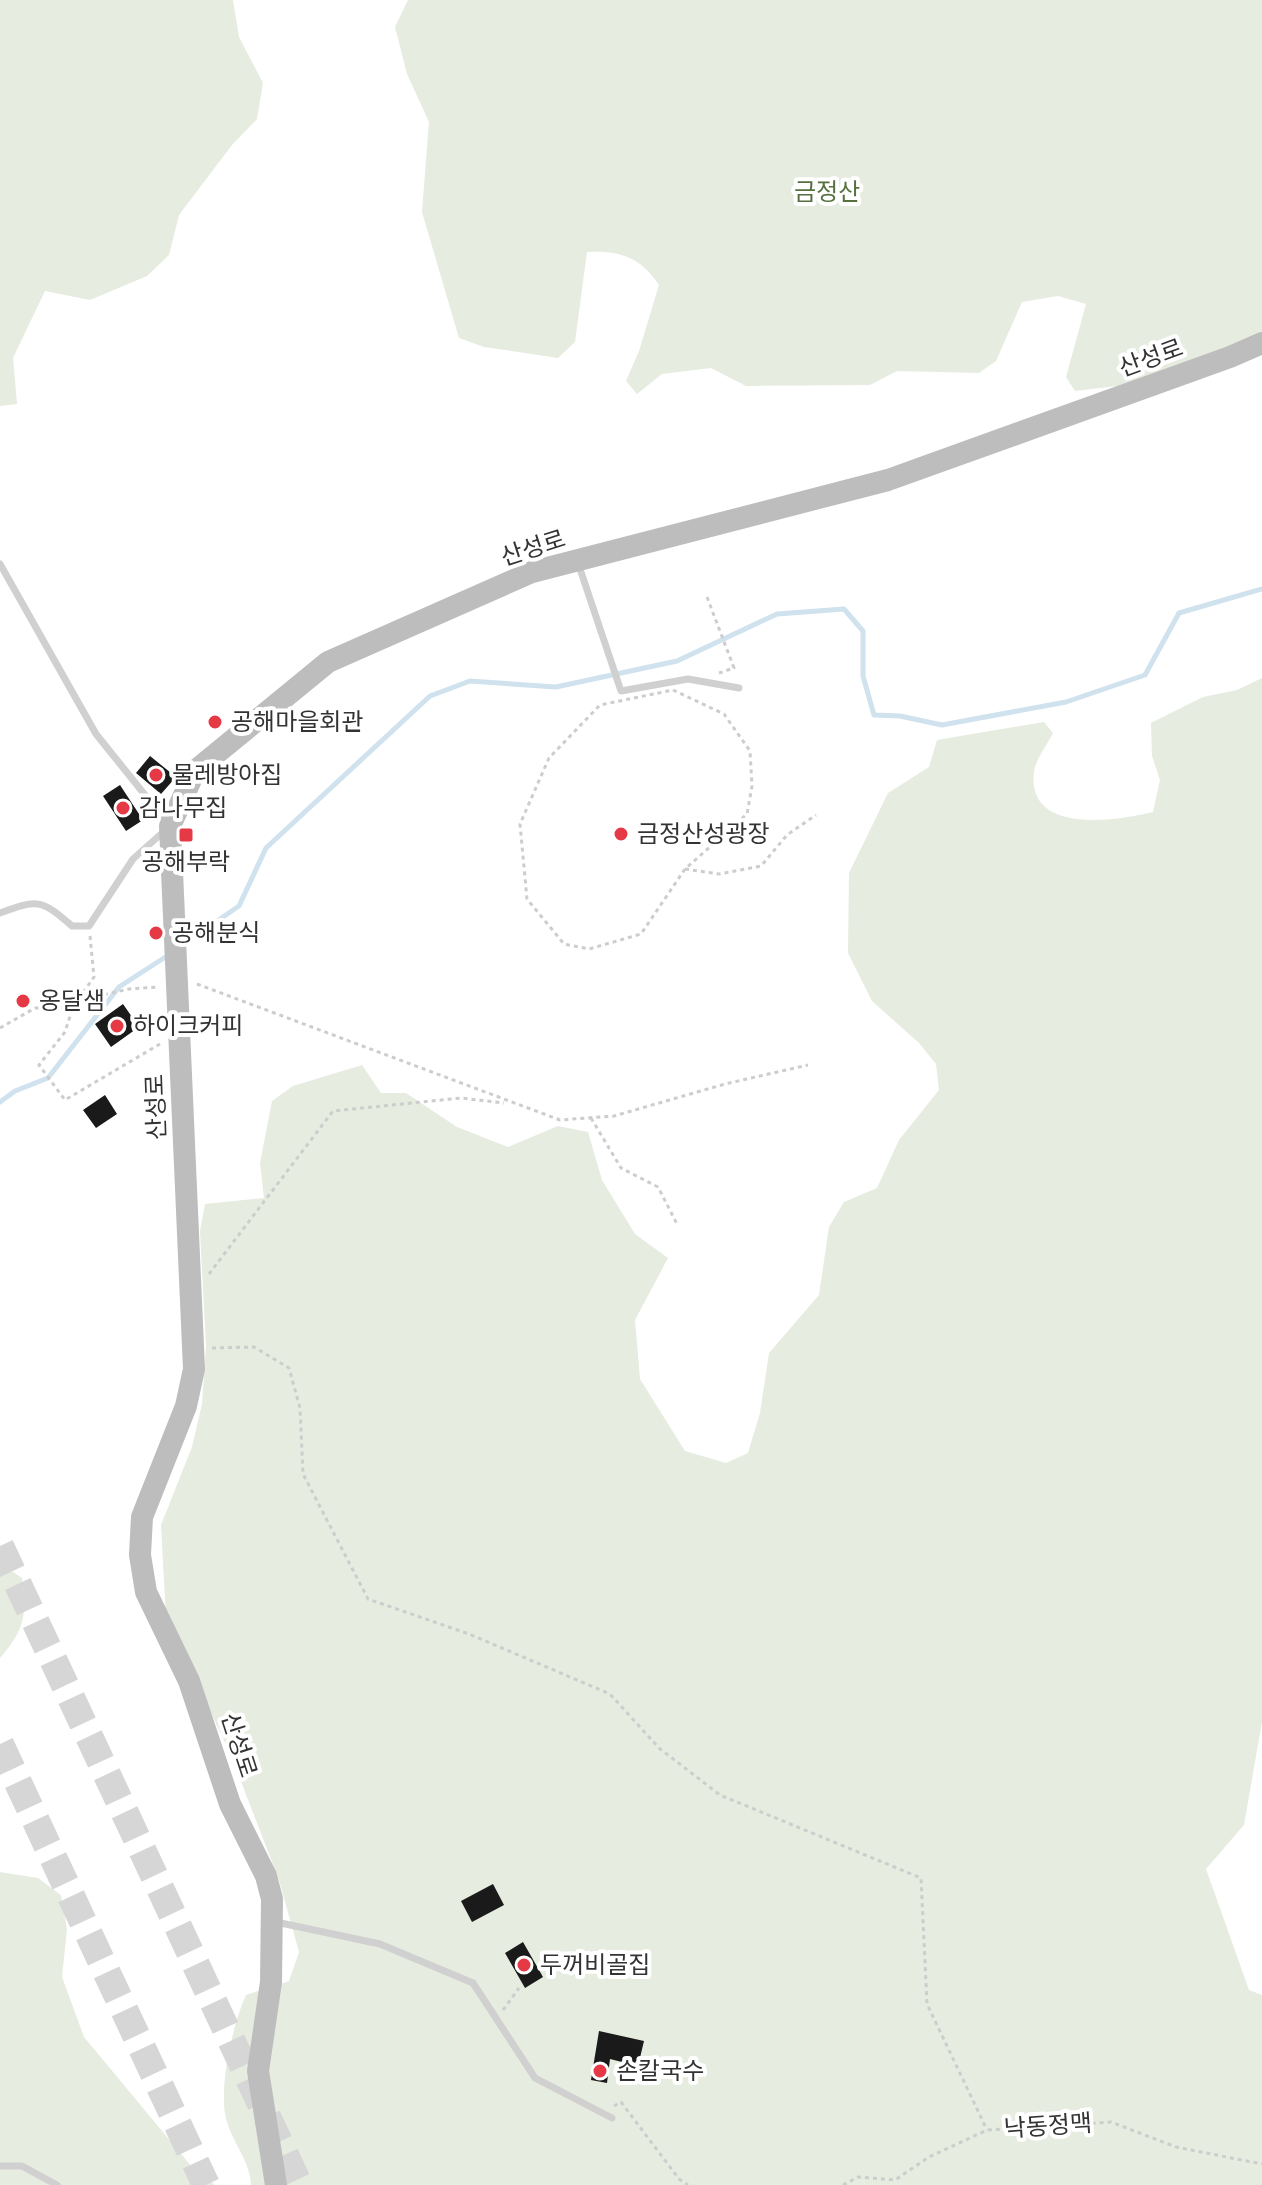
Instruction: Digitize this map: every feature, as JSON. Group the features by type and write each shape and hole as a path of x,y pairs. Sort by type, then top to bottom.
{"main road":[{"name":"산성로","path":"276,2185 258,2071 271,1982 274,1922 266,1876 230,1804 199,1707 154,1612 141,1573 142,1517 186,1406 194,1369 170,826 195,771 328,662 532,572 888,480 1262,343"}],"lane":[{"path":"578,561 621,691 688,679 739,688"},
{"path":"0,564 96,734 170,826 133,859 89,926 72,926 48,905 33,901 0,913"},
{"path":"274,1922 380,1944 473,1983 535,2078 612,2118"},
{"path":"0,2166 22,2166 57,2185"}],"path":[{"path":"707,597 727,650"},
{"path":"673,690 724,714 750,751 752,786 747,814 685,869 641,934 589,949 564,944 527,899 520,824 549,758 600,705 673,690"},
{"path":"685,869 719,874 761,866 787,835 816,815"},
{"path":"89,926 94,977 73,1007 65,1032 39,1065 65,1100 180,1031"},
{"path":"0,1028 35,1008 73,1007 99,996 129,989 179,983 272,1009 509,1104 560,1120 614,1116 725,1084 808,1065"},
{"path":"190,1299 333,1111 461,1098 509,1104"},
{"path":"591,1118 621,1168 658,1187 677,1224"},
{"path":"192,1348 254,1347 289,1368 300,1408 303,1474 368,1599 469,1634 610,1694 659,1748 720,1795 921,1878 927,2004 987,2130"},
{"path":"496,2020 519,1988"},
{"path":"612,2118 614,2104 621,2102 679,2179 688,2185"},
{"name":"낙동정맥","path":"843,2185 858,2177 895,2180 929,2157 987,2130 1111,2122 1176,2147 1262,2164"}],"green space":[{"path":"0,0 233,0 239,37 263,83 257,119 232,145 179,215 169,255 147,276 90,300 45,291 13,358 17,404 0,406"},
{"name":"금정산","path":"408,0 1262,0 1262,335 1117,386 1075,391 1066,377 1086,304 1058,296 1022,302 996,361 979,373 897,371 870,385 746,386 711,368 662,374 637,394 626,381 639,351 659,285 645,268 628,257 587,252 575,342 558,358 484,347 459,338 422,212 429,122 407,74 395,27"},
{"path":"1262,678 1262,1722 1244,1825 1206,1869 1249,1990 1262,1995 1262,2185 281,2185 260,2066 272,1987 289,1981 299,1952 279,1880 230,1753 166,1618 161,1525 192,1447 202,1404 206,1347 200,1231 205,1204 264,1198 260,1163 272,1101 293,1086 362,1065 381,1093 406,1093 457,1127 508,1147 558,1126 588,1132 602,1180 635,1234 668,1258 635,1320 640,1379 685,1451 726,1463 748,1453 760,1413 769,1353 819,1295 829,1227 844,1202 877,1188 899,1140 939,1090 936,1064 919,1043 872,1001 848,953 849,873 888,793 929,767 937,740 1044,722 1053,733 1034,772 1035,792 1044,806 1059,815 1077,819 1097,820 1153,812 1160,780 1152,756 1151,723 1203,697 1237,690"},
{"path":"0,1563 22,1578 24,1612 15,1638 0,1658"},
{"path":"0,1872 38,1878 61,1895 67,1929 62,1977 84,2037 192,2167 215,2185 0,2185"},
{"path":"264,1989 271,2185 251,2185 248,2168 227,2122 224,2109 225,2076 246,1995"}],"building":[{"name":"물레방아집","path":"150,756 176,777 161,794 136,773"},
{"name":"감나무집","path":"120,785 143,820 126,831 103,796"},
{"name":"하이크커피","path":"123,1004 139,1027 111,1047 95,1024"},
{"path":"105,1095 117,1114 96,1128 83,1110"},
{"path":"493,1884 504,1905 472,1922 461,1901"},
{"name":"두꺼비골집","path":"523,1942 543,1977 525,1988 505,1953"},
{"path":"599,2031 644,2041 638,2066 610,2059 607,2083 591,2080"}],"waterway":[{"path":"182,945 239,906 266,848 430,696 470,681 556,687 677,661 777,614 844,609 863,631 863,676 874,715 900,716 942,725 1066,702 1145,675 1179,613 1262,589"},
{"path":"0,1102 15,1091 48,1078 119,987 167,956"}],"tunnel":[{"path":"0,1546 299,2185"},
{"path":"0,1744 206,2185"}],"place":[{"name":"공해마을회관","path":"215,722"},
{"name":"물레방아집","path":"156,775"},
{"name":"감나무집","path":"123,808"},
{"name":"금정산성광장","path":"621,834"},
{"name":"공해부락","path":"186,835"},
{"name":"공해분식","path":"156,933"},
{"name":"옹달샘","path":"23,1001"},
{"name":"하이크커피","path":"117,1026"},
{"name":"두꺼비골집","path":"524,1965"},
{"name":"손칼국수","path":"600,2071"}]}
